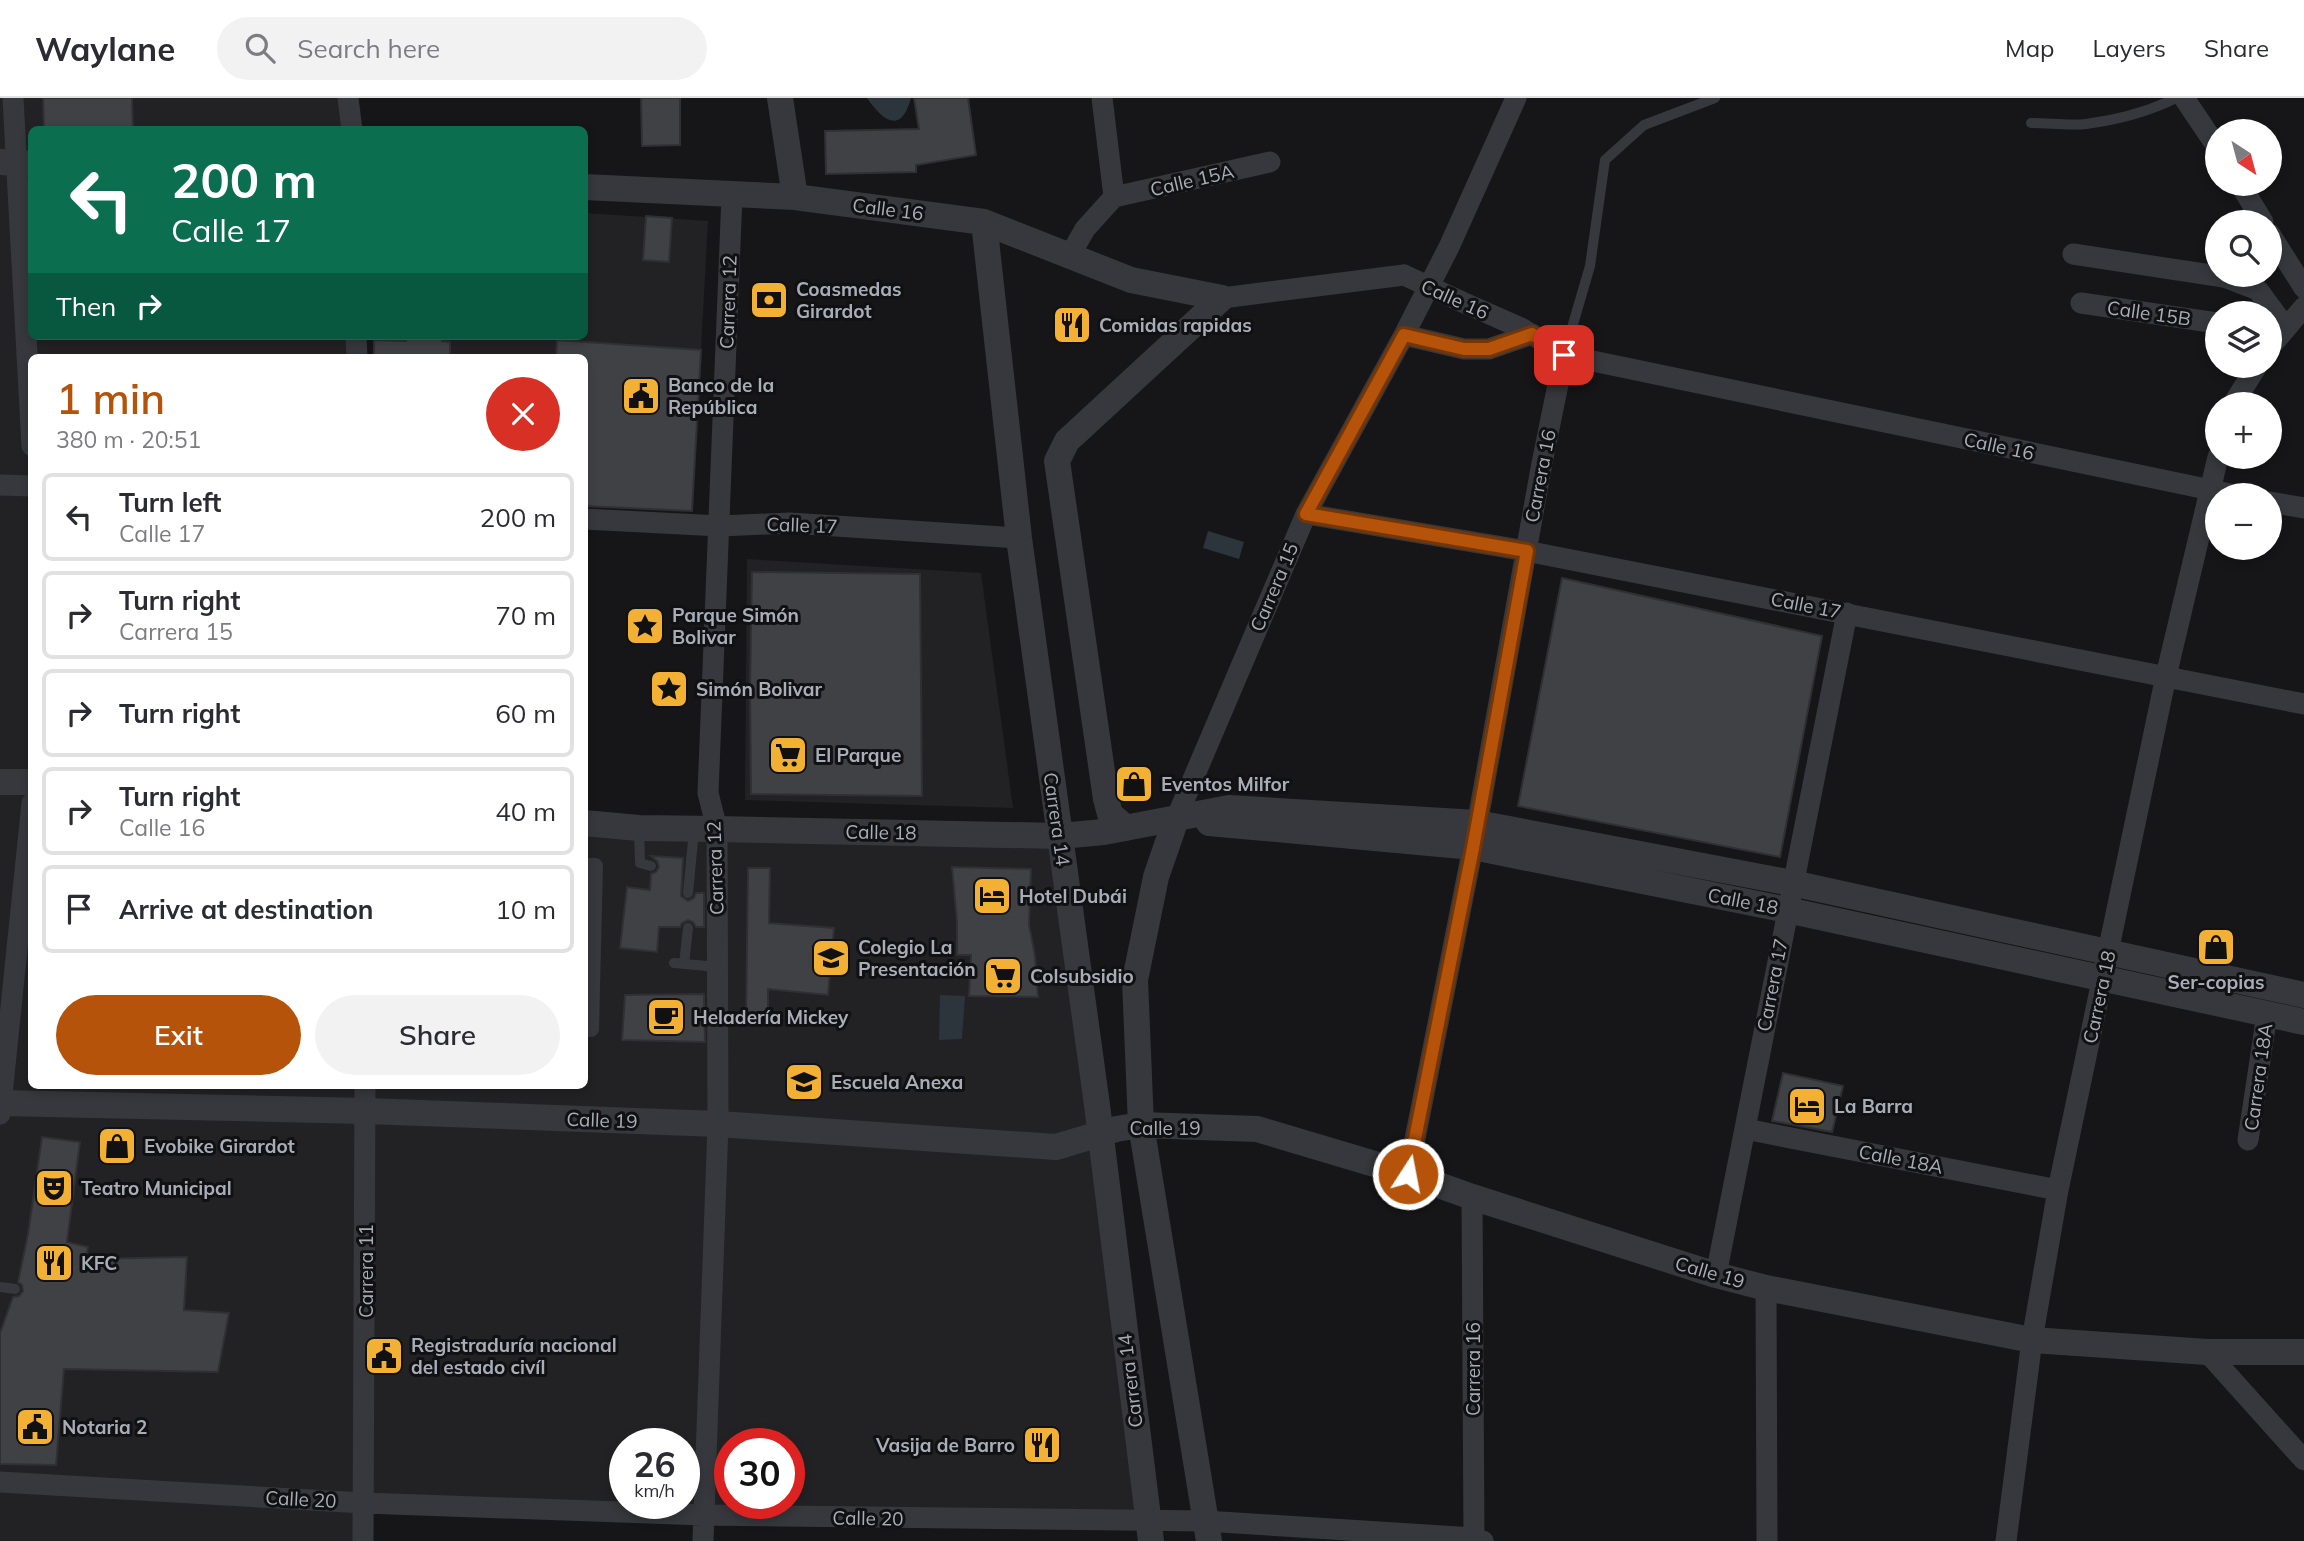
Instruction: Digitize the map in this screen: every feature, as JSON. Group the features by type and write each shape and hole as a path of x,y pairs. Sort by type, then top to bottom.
{"street":[{"path":"13,98 28,375"},
{"path":"348,98 352,126"},
{"path":"780,98 795,197"},
{"path":"1069,257 1085,229 1114,197 1102,98"},
{"name":"Carrera 15","path":"1176,819 1306,514 1404,335 1448,247 1516,98"},
{"path":"2184,98 2205,129"},
{"name":"Calle 15A","path":"1114,197 1270,162"},
{"name":"Calle 16","path":"588,187 795,197 984,222 1131,280 1222,298 1404,275 1532,334 1564,355 2205,490"},
{"name":"Carrera 12","path":"703,1541 718,1124 718,967 706,829 732,195"},
{"name":"Carrera 14","path":"984,222 1019,538 1100,1133 1149,1530"},
{"path":"2282,253 2304,288"},
{"path":"2073,254 2224,277 2258,290 2286,328"},
{"path":"1126,828 1110,814 1106,799 1056,461 1067,441 1222,298"},
{"name":"Calle 15B","path":"2081,303 2205,321"},
{"path":"2282,333 2304,307"},
{"path":"1404,335 1464,349 1489,349 1532,334"},
{"name":"Carrera 16","path":"1408,1174 1475,835 1564,355"},
{"path":"0,485 28,486"},
{"path":"2282,504 2304,508"},
{"name":"Carrera 18","path":"2006,1541 2032,1340 2058,1190 2166,676 2205,508"},
{"name":"Calle 17","path":"1306,514 1527,551 2304,704"},
{"name":"Calle 17","path":"588,519 720,526 790,523 1019,538"},
{"name":"Carrera 17","path":"1716,1275 1847,614"},
{"path":"0,782 28,782"},
{"path":"1176,819 1156,877 1135,980 1141,1125 1207,1531"},
{"name":"Calle 18","path":"588,823 639,828 1060,836 1176,819 1227,826 1475,835 1792,883 2304,995"},
{"name":"Calle 18","path":"1475,835 1787,910 2304,1022"},
{"path":"0,1106 28,841"},
{"path":"588,866 595,866 591,1030 588,1029"},
{"name":"Carrera 18A","path":"2248,1140 2267,1014"},
{"name":"Carrera 11","path":"363,1541 366,1089"},
{"name":"Calle 19","path":"0,1106 366,1111 718,1124 1056,1147 1100,1133 1141,1125 1257,1129 1408,1174 1716,1275 1766,1288 2032,1340 2207,1352 2304,1352"},
{"name":"Calle 18A","path":"1745,1129 2058,1190"},
{"name":"Carrera 16","path":"1472,1197 1477,1540"},
{"path":"1766,1288 1767,1541"},
{"path":"2207,1352 2304,1460"},
{"name":"Calle 20","path":"0,1482 364,1503 704,1515 1006,1531 1207,1531 1477,1540"}],"lane":[{"path":"1564,355 1590,266 1605,160 1644,125 1715,98"},
{"path":"2031,123 2086,124 2123,116 2176,98"},
{"path":"639,828 640,863 651,866"},
{"path":"688,893 686,868 706,829"},
{"path":"688,928 679,964 718,967"},
{"path":"0,1287 15,1289"}],"shaded area":[{"path":"0,98 348,98 352,126 28,126 28,340 356,340 357,354 28,354 28,1089 588,1089 588,824 1058,839 1147,1520 805,1513 805,1428 714,1428 714,1511 700,1510 700,1428 609,1428 609,1508 365,1503 363,1541 0,1541"},
{"path":"867,98 911,98 902,117 891,120 879,113"},
{"path":"588,213 708,221 701,350 557,340 588,340"},
{"path":"374,340 557,340 556,354 374,354"},
{"path":"1208,531 1244,542 1239,559 1203,548"},
{"path":"747,559 981,573 1013,808 745,800"},
{"path":"940,995 965,996 962,1039 939,1040"}],"building":[{"path":"43,98 132,98 133,126 44,126"},
{"path":"641,98 680,98 680,145 642,146"},
{"path":"914,98 968,98 976,155 916,165 916,172 826,174 825,131 919,129"},
{"path":"646,216 672,218 669,262 643,260"},
{"path":"374,340 450,342 450,354 374,354"},
{"path":"557,340 701,350 692,511 588,506 588,354 556,354"},
{"path":"752,572 920,574 922,796 751,794"},
{"path":"1562,578 1822,636 1780,857 1518,806"},
{"path":"651,856 683,858 681,896 688,901 694,898 696,893 704,893 704,927 696,927 688,920 680,927 659,927 657,952 620,948 627,887 650,890 651,874 659,867"},
{"path":"952,867 1031,869 1029,925 1035,956 1038,997 969,996 971,955 957,955"},
{"path":"748,868 770,868 769,923 834,928 828,995 768,989 768,1021 746,1021"},
{"name":"Heladería Mickey","path":"704,994 705,1042 622,1040 625,995"},
{"name":"La Barra","path":"1783,1073 1843,1086 1832,1132 1772,1121"},
{"path":"42,1137 80,1142 67,1242 88,1247 86,1259 187,1257 184,1310 229,1313 218,1372 64,1369 56,1465 0,1464 0,1333 13,1297 19,1296 23,1291 18,1282"}],"place":[{"name":"Coasmedas Girardot","path":"769,300"},
{"name":"Comidas rapidas","path":"1072,325"},
{"name":"Banco de la República","path":"641,396"},
{"name":"Parque Simón Bolivar","path":"645,626"},
{"name":"Simón Bolivar","path":"669,689"},
{"name":"El Parque","path":"788,755"},
{"name":"Eventos Milfor","path":"1134,784"},
{"name":"Hotel Dubái","path":"992,896"},
{"name":"Ser-copias","path":"2216,947"},
{"name":"Colegio La Presentación","path":"831,958"},
{"name":"Colsubsidio","path":"1003,976"},
{"name":"Heladería Mickey","path":"666,1017"},
{"name":"Escuela Anexa","path":"804,1082"},
{"name":"La Barra","path":"1807,1106"},
{"name":"Evobike Girardot","path":"117,1146"},
{"name":"Teatro Municipal","path":"54,1188"},
{"name":"KFC","path":"54,1263"},
{"name":"Registraduría nacional del estado civíl","path":"384,1356"},
{"name":"Notaria 2","path":"35,1427"},
{"name":"Vasija de Barro","path":"1042,1445"}],"route":[{"path":"1408,1174 1473,848 1527,551 1306,514 1404,335 1464,349 1489,349 1532,334 1564,355"}]}
